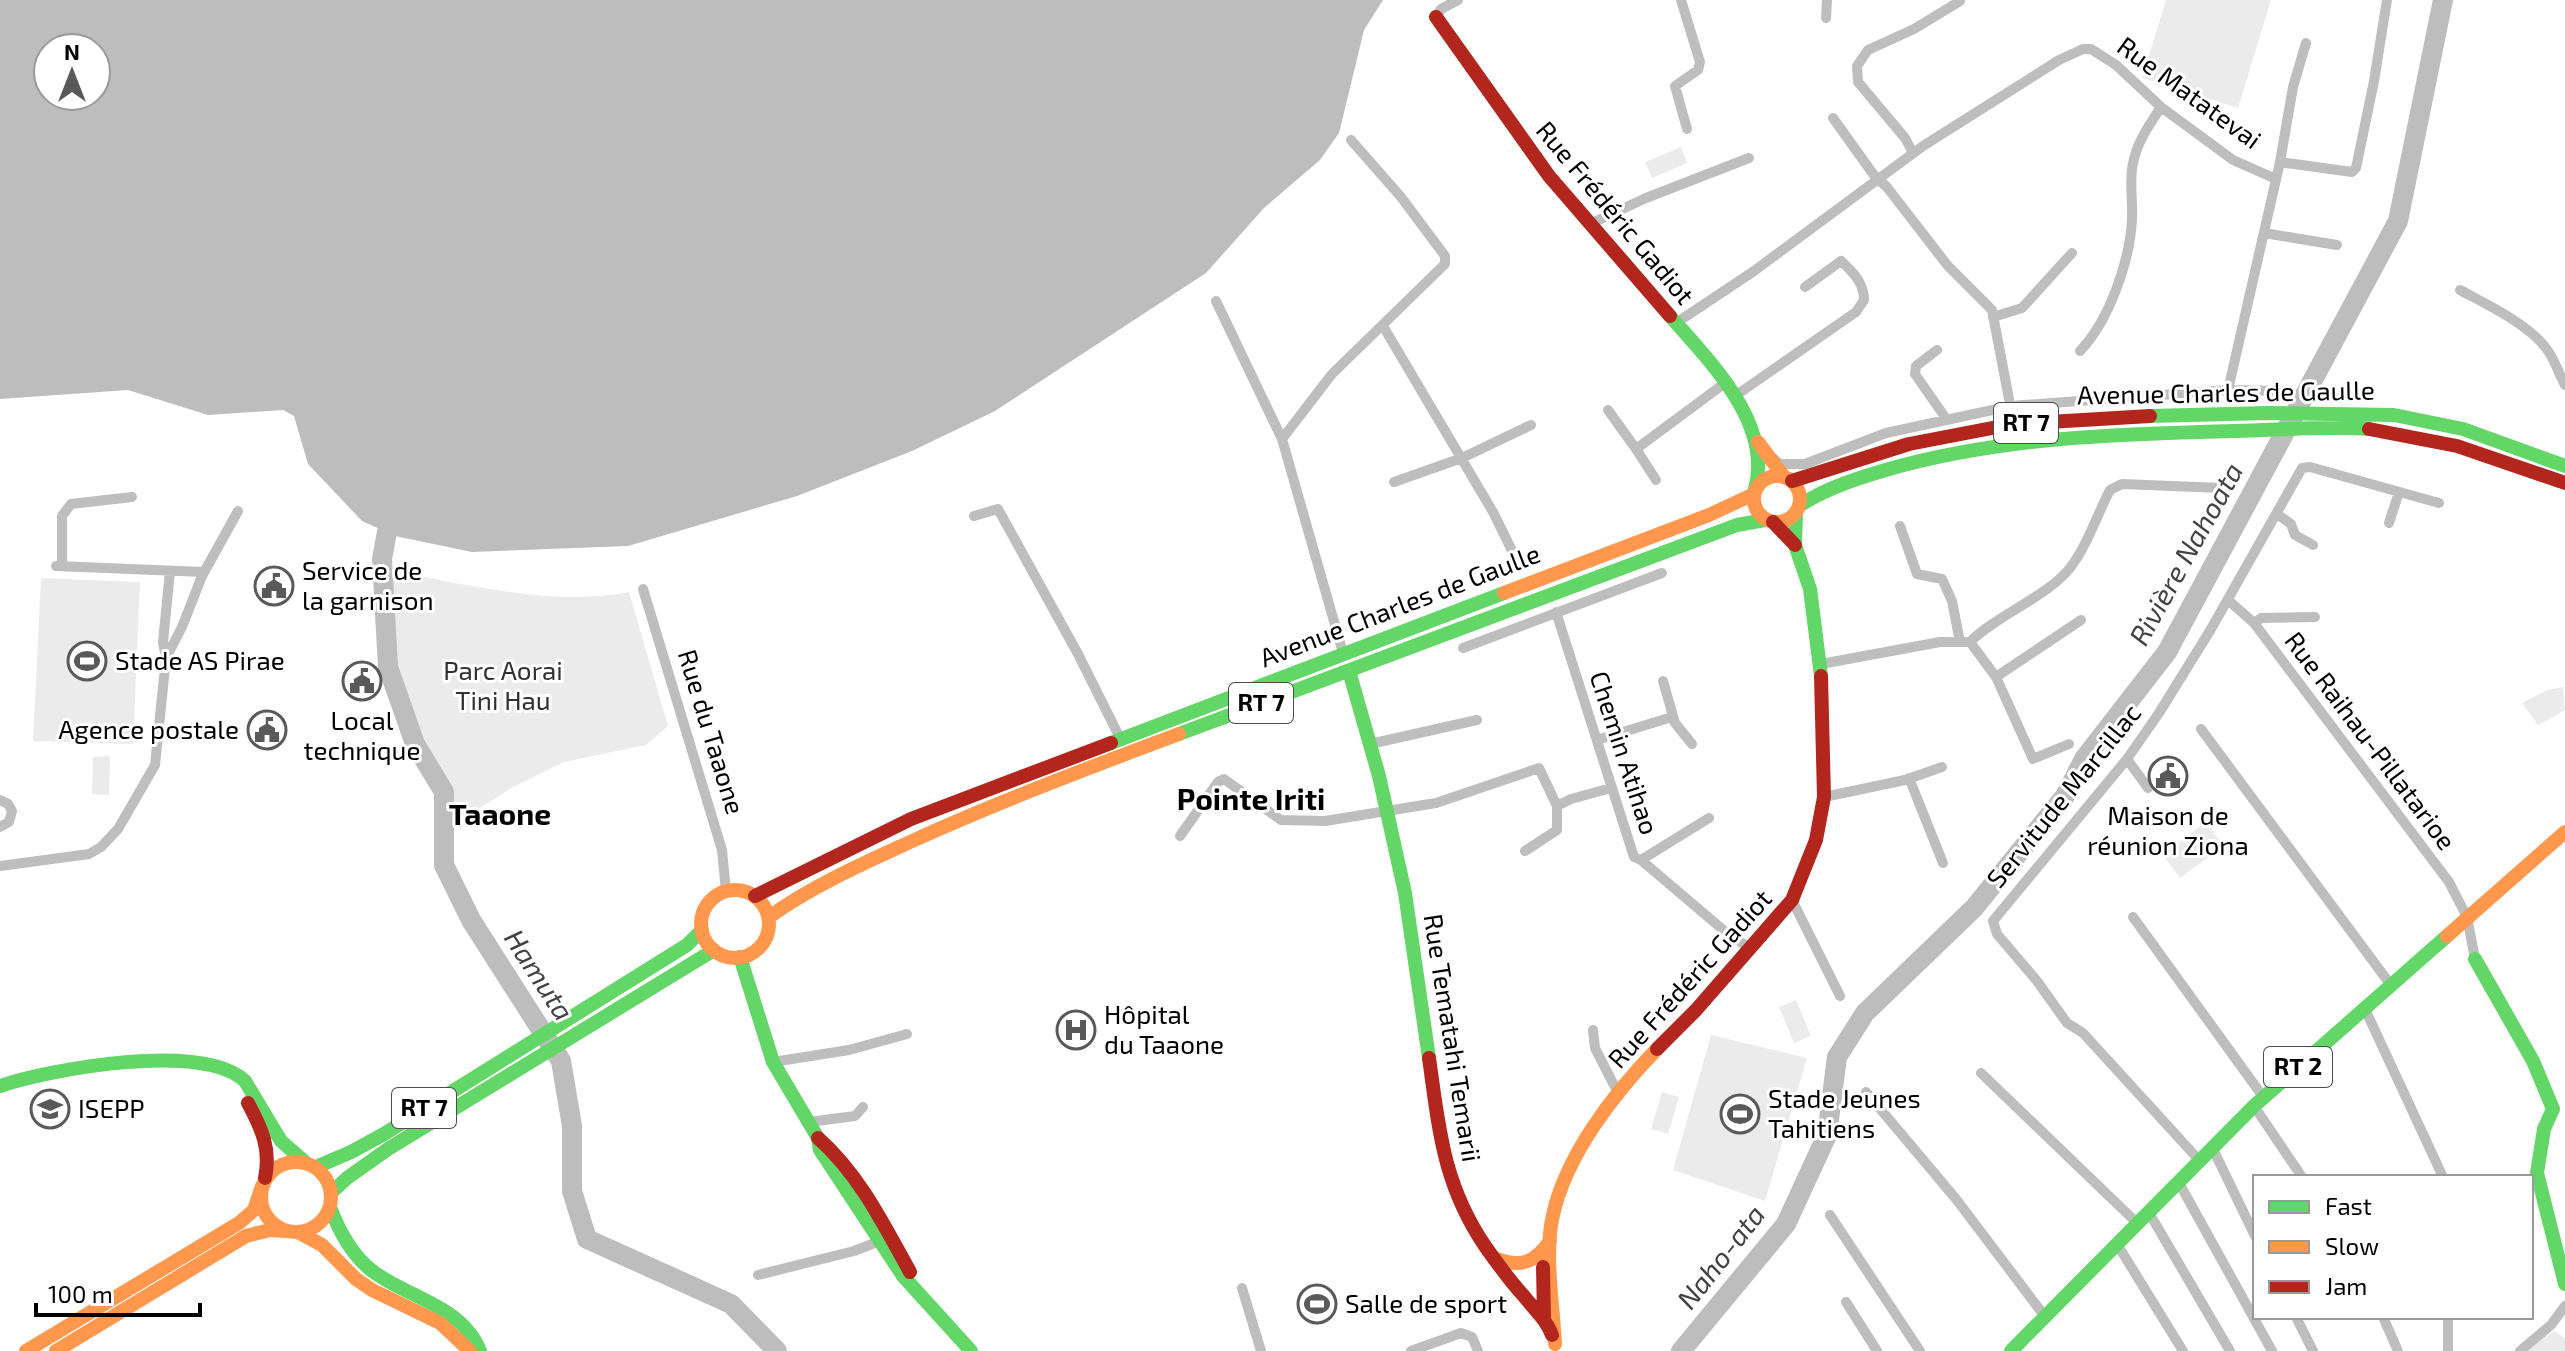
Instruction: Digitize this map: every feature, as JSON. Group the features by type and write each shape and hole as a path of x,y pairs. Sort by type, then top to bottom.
{"main road":[{"name":"Rue Frédéric Gadiot","path":"1436,17 1549,176 1735,396 1755,439 1788,479"},
{"name":"Avenue Charles de Gaulle","path":"1788,479 1909,444 2013,424 2100,417 2268,413 2394,415 2423,420 2463,429 2565,466"},
{"name":"Avenue Charles de Gaulle","path":"1798,509 1816,494 1929,458 1990,445 2086,435 2311,429 2387,431 2497,457 2565,483"},
{"name":"Rue Frédéric Gadiot","path":"1754,492 1759,474 1755,439"},
{"name":"RT 7","path":"1754,492 1767,478 1788,479"},
{"path":"1788,479 1800,494 1798,509"},
{"name":"Avenue Charles de Gaulle","path":"755,896 911,819 1709,515 1754,492"},
{"path":"1754,492 1755,509 1769,521"},
{"name":"Rue Frédéric Gadiot","path":"1544,1316 1542,1271 1553,1214 1573,1159 1619,1095 1792,900 1816,840 1824,797 1821,664 1810,589 1795,545 1798,509"},
{"name":"RT 7","path":"1769,521 1784,521 1798,509"},
{"name":"Rue Frédéric Gadiot","path":"1769,521 1795,545"},
{"name":"Avenue Charles de Gaulle","path":"769,917 790,902 874,858 975,811 1737,525 1769,521"},
{"name":"Rue Tematahi Temarii","path":"1349,671 1388,812 1414,945 1446,1166 1466,1217 1522,1295 1544,1316 1557,1348"},
{"name":"RT 2","path":"2011,1351 2259,1102 2565,832"},
{"path":"702,930 714,950 724,955 740,957 755,951 764,942 769,932 769,917 764,905 755,896 741,890 726,891"},
{"name":"RT 7","path":"56,1351 246,1236 270,1230 292,1231 318,1224 347,1178 388,1149 537,1057 555,1036 687,945 702,930 705,908 726,891"},
{"name":"RT 7","path":"263,1182 283,1164 310,1165 335,1160 529,1043 555,1036 714,950"},
{"path":"740,957 773,1062 818,1138 820,1150 885,1239 903,1276 971,1351"},
{"path":"2475,959 2533,1061 2553,1109 2544,1129 2537,1173 2565,1284"},
{"path":"0,1074 28,1075 111,1064 212,1063 239,1075 278,1137 325,1175 339,1232 353,1253 399,1289 455,1316 478,1341 480,1351"},
{"path":"26,1351 239,1223 254,1210 271,1154 244,1096 226,1069"},
{"path":"0,1086 28,1075"},
{"path":"263,1182 260,1200 264,1213 273,1224 322,1245 356,1279 440,1323 470,1351"},
{"name":"Rue Frédéric Gadiot","path":"1550,1240 1557,1348"},
{"path":"1497,1259 1515,1265 1530,1263 1539,1257 1550,1240"}],"street":[{"path":"1436,17 1441,9 1458,0"},
{"path":"1681,0 1700,62 1698,70 1675,86 1687,129"},
{"path":"1826,18 1827,0"},
{"path":"2280,162 2352,172 2356,168 2387,0"},
{"path":"1913,153 1905,138 1858,82 1857,66 1868,50 1914,29 1960,1"},
{"path":"2228,390 2280,162 2293,87 2306,43"},
{"name":"Rue Matatevai","path":"1676,323 1754,271 1913,153 2059,60 2083,49 2091,49 2116,65 2161,107 2233,160 2276,179"},
{"path":"2080,351 2101,323 2129,247 2133,161 2161,107"},
{"path":"1833,118 1876,178 1886,186 1948,266 1989,305 2009,399"},
{"path":"1282,439 1332,374 1445,264 1445,256 1401,197 1351,140"},
{"path":"1590,224 1646,198 1749,158"},
{"path":"2264,233 2337,245"},
{"path":"1993,317 2016,312 2025,306 2072,253"},
{"path":"1735,396 1844,321 1856,312 1864,300 1853,272 1841,261 1805,287"},
{"path":"2460,290 2513,320 2541,343 2565,385"},
{"path":"1216,301 1282,439 1343,653"},
{"path":"1383,326 1462,458 1519,565"},
{"path":"1937,350 1916,366 1915,374 1947,420"},
{"path":"1636,449 1725,383"},
{"path":"1769,459 1772,457 1780,464 1805,464 1886,433 2011,406 2228,390 2279,391"},
{"path":"1608,410 1656,480"},
{"path":"1394,482 1462,458 1531,425"},
{"name":"Servitude Marcillac","path":"2199,1160 2083,1033 2067,1023 2037,981 2006,947 1994,927 1995,917 2127,759 2159,713 2305,467 2439,503"},
{"path":"1821,664 1940,642 1965,642 2070,568 2113,487 2144,484 2221,488"},
{"path":"2389,523 2399,492"},
{"path":"132,497 71,504 66,508 62,516 59,566 204,572"},
{"path":"974,516 998,509 1078,654 1120,738"},
{"path":"166,658 204,572 238,511"},
{"path":"2277,514 2291,524 2295,535 2313,545"},
{"path":"1900,526 1917,574 1942,579 1965,642 1996,677 2033,759 2069,744"},
{"path":"0,866 89,854 101,847 118,829 155,765 166,658 163,642 170,571"},
{"path":"1463,648 1662,573"},
{"name":"Rue du Taaone","path":"643,589 722,850 726,891"},
{"name":"Rue Raihau-Pillatarioe","path":"2228,600 2254,623 2449,882 2475,959"},
{"name":"Chemin Atihao","path":"1556,612 1634,857 1728,934 1750,948"},
{"path":"2254,623 2261,618 2315,617"},
{"path":"1996,677 2081,620"},
{"path":"1663,681 1672,717 1692,744"},
{"path":"1597,740 1672,717"},
{"path":"1370,744 1477,720"},
{"path":"2201,729 2390,984"},
{"path":"2127,759 2148,788"},
{"path":"1824,797 1909,778 1942,767"},
{"path":"1180,836 1218,782 1224,779 1281,820 1325,821 1436,803 1539,768 1557,806 1557,830 1525,851"},
{"path":"1909,778 1943,863"},
{"path":"1557,806 1611,788"},
{"path":"0,800 8,804 12,811 9,822 0,827"},
{"path":"1641,860 1709,818"},
{"path":"1792,900 1840,996"},
{"path":"2133,917 2259,1102 2301,1175"},
{"path":"2364,1007 2442,1175"},
{"path":"1593,1030 1595,1048 1619,1095"},
{"path":"773,1062 849,1050 907,1034"},
{"path":"1981,1073 2137,1223"},
{"path":"1866,1092 1956,1199 2046,1318"},
{"path":"809,1122 855,1116 863,1107"},
{"path":"2212,1147 2253,1232"},
{"path":"2178,1181 2253,1317"},
{"path":"2148,1211 2230,1351"},
{"path":"1830,1215 1920,1351"},
{"path":"758,1275 854,1251 885,1239"},
{"path":"2117,1244 2183,1351"},
{"path":"1242,1288 1261,1351"},
{"path":"1846,1302 1877,1351"},
{"path":"2520,1351 2551,1325 2565,1306"},
{"path":"2254,1319 2272,1351"},
{"path":"2297,1319 2313,1351"},
{"path":"2384,1319 2398,1351"},
{"path":"2448,1319 2448,1351"},
{"path":"1411,1351 1461,1333 1472,1337 1478,1351"}],"green space":[{"path":"2166,0 2271,0 2238,108 2142,78"},
{"path":"1681,147 1687,163 1652,178 1645,162"},
{"name":"Parc Aorai Tini Hau","path":"391,571 540,595 600,596 629,592 668,726 646,745 564,762 513,787 456,823 387,648"},
{"name":"Stade AS Pirae","path":"41,578 140,582 133,744 33,741"},
{"path":"2563,687 2565,710 2538,725 2522,703 2547,690"},
{"path":"110,756 109,795 92,794 93,757"},
{"path":"2206,822 2223,846 2180,878 2162,854"},
{"path":"1796,1000 1811,1036 1794,1043 1779,1007"},
{"name":"Stade Jeunes Tahitiens","path":"1711,1035 1807,1058 1765,1201 1673,1170"},
{"path":"1662,1092 1679,1097 1668,1134 1651,1129"},
{"path":"2554,1331 2565,1338 2565,1351 2525,1351"}],"shaded area":[{"path":"0,0 1383,0 1364,30 1339,133 1320,160 1264,208 1206,273 995,411 912,451 797,496 628,546 472,552 395,536 362,521 308,464 294,416 283,410 208,415 128,390 0,399"}],"waterway":[{"name":"Rivière Nahoata","path":"1681,1351 1786,1224 1827,1135 1837,1057 1865,1013 1974,908 2065,796 2084,759 2167,652 2398,221 2443,0"},
{"name":"Hamuta","path":"387,532 382,559 388,667 415,744 444,792 444,865 471,920 561,1061 572,1126 572,1191 587,1239 731,1304 777,1351"}],"traffic: fast":[{"path":"1670,316 1703,353 1747,417 1755,441 1758,465 1755,489"},
{"path":"2150,416 2268,413 2394,415 2463,429 2565,466"},
{"path":"1799,506 1831,489 1889,469 1932,458 2018,444 2148,434 2369,429"},
{"path":"1796,512 1795,545 1810,589 1821,676"},
{"path":"1179,734 1737,525 1765,520"},
{"path":"1111,743 1504,593"},
{"path":"1349,671 1379,776 1405,893 1429,1058"},
{"path":"316,1167 384,1134 687,945 702,930"},
{"path":"2011,1351 2254,1106 2447,936"},
{"path":"331,1193 388,1149 714,950"},
{"path":"740,957 773,1062 818,1138 820,1150 903,1276 971,1351"},
{"path":"2475,959 2533,1061 2553,1109 2544,1129 2537,1173 2565,1284"},
{"path":"0,1086 54,1072 126,1062 196,1063 225,1069 245,1081 281,1141 305,1162"},
{"path":"330,1207 346,1242 364,1264 385,1280 447,1313 472,1335 480,1351"}],"traffic: slow":[{"path":"1758,442 1784,477"},
{"path":"1777,476 1794,482 1800,499 1794,516 1777,522 1760,516 1754,499 1760,482 1777,476"},
{"path":"1504,593 1709,515 1754,494"},
{"path":"769,917 820,885 910,842 1010,799 1179,734"},
{"path":"2447,936 2565,832"},
{"path":"735,890 759,900 769,924 759,948 735,958 711,948 701,924 711,900 735,890"},
{"path":"1555,1344 1549,1246 1559,1192 1594,1126 1657,1049"},
{"path":"303,1162 325,1177 331,1197 329,1211 321,1222 310,1230 289,1232 271,1222 263,1211 261,1190 271,1172 282,1164 303,1162"},
{"path":"26,1351 239,1223 254,1210 262,1186"},
{"path":"56,1351 246,1236 270,1230 286,1231"},
{"path":"298,1232 322,1245 356,1279 372,1290 440,1323 470,1351"},
{"path":"1497,1259 1514,1263 1527,1261 1539,1254 1550,1241"}],"traffic: jam":[{"path":"1436,17 1549,176 1670,316"},
{"path":"1792,481 1909,444 2013,424 2150,416"},
{"path":"2369,429 2457,446 2565,483"},
{"path":"1773,522 1795,545"},
{"path":"1657,1049 1696,1010 1792,900 1816,840 1824,797 1821,676"},
{"path":"755,896 911,819 1111,743"},
{"path":"1429,1058 1445,1155 1460,1200 1485,1246 1543,1319 1552,1335"},
{"path":"248,1103 264,1139 267,1158 265,1178"},
{"path":"818,1138 858,1184 910,1272"},
{"path":"1543,1267 1544,1316"}],"place":[{"name":"Service de la garnison","path":"274,586"},
{"name":"Stade AS Pirae","path":"87,661"},
{"name":"Local technique","path":"362,681"},
{"name":"Agence postale","path":"267,730"},
{"name":"Maison de réunion Ziona","path":"2168,776"},
{"name":"Hôpital du Taaone","path":"1076,1030"},
{"name":"ISEPP","path":"50,1109"},
{"name":"Stade Jeunes Tahitiens","path":"1740,1114"},
{"name":"Salle de sport","path":"1317,1304"}],"district":[{"name":"Pointe Iriti","path":"1251,800"},
{"name":"Taaone","path":"500,815"}],"water label":[{"name":"Naho-ata","path":"1721,1257"}]}
